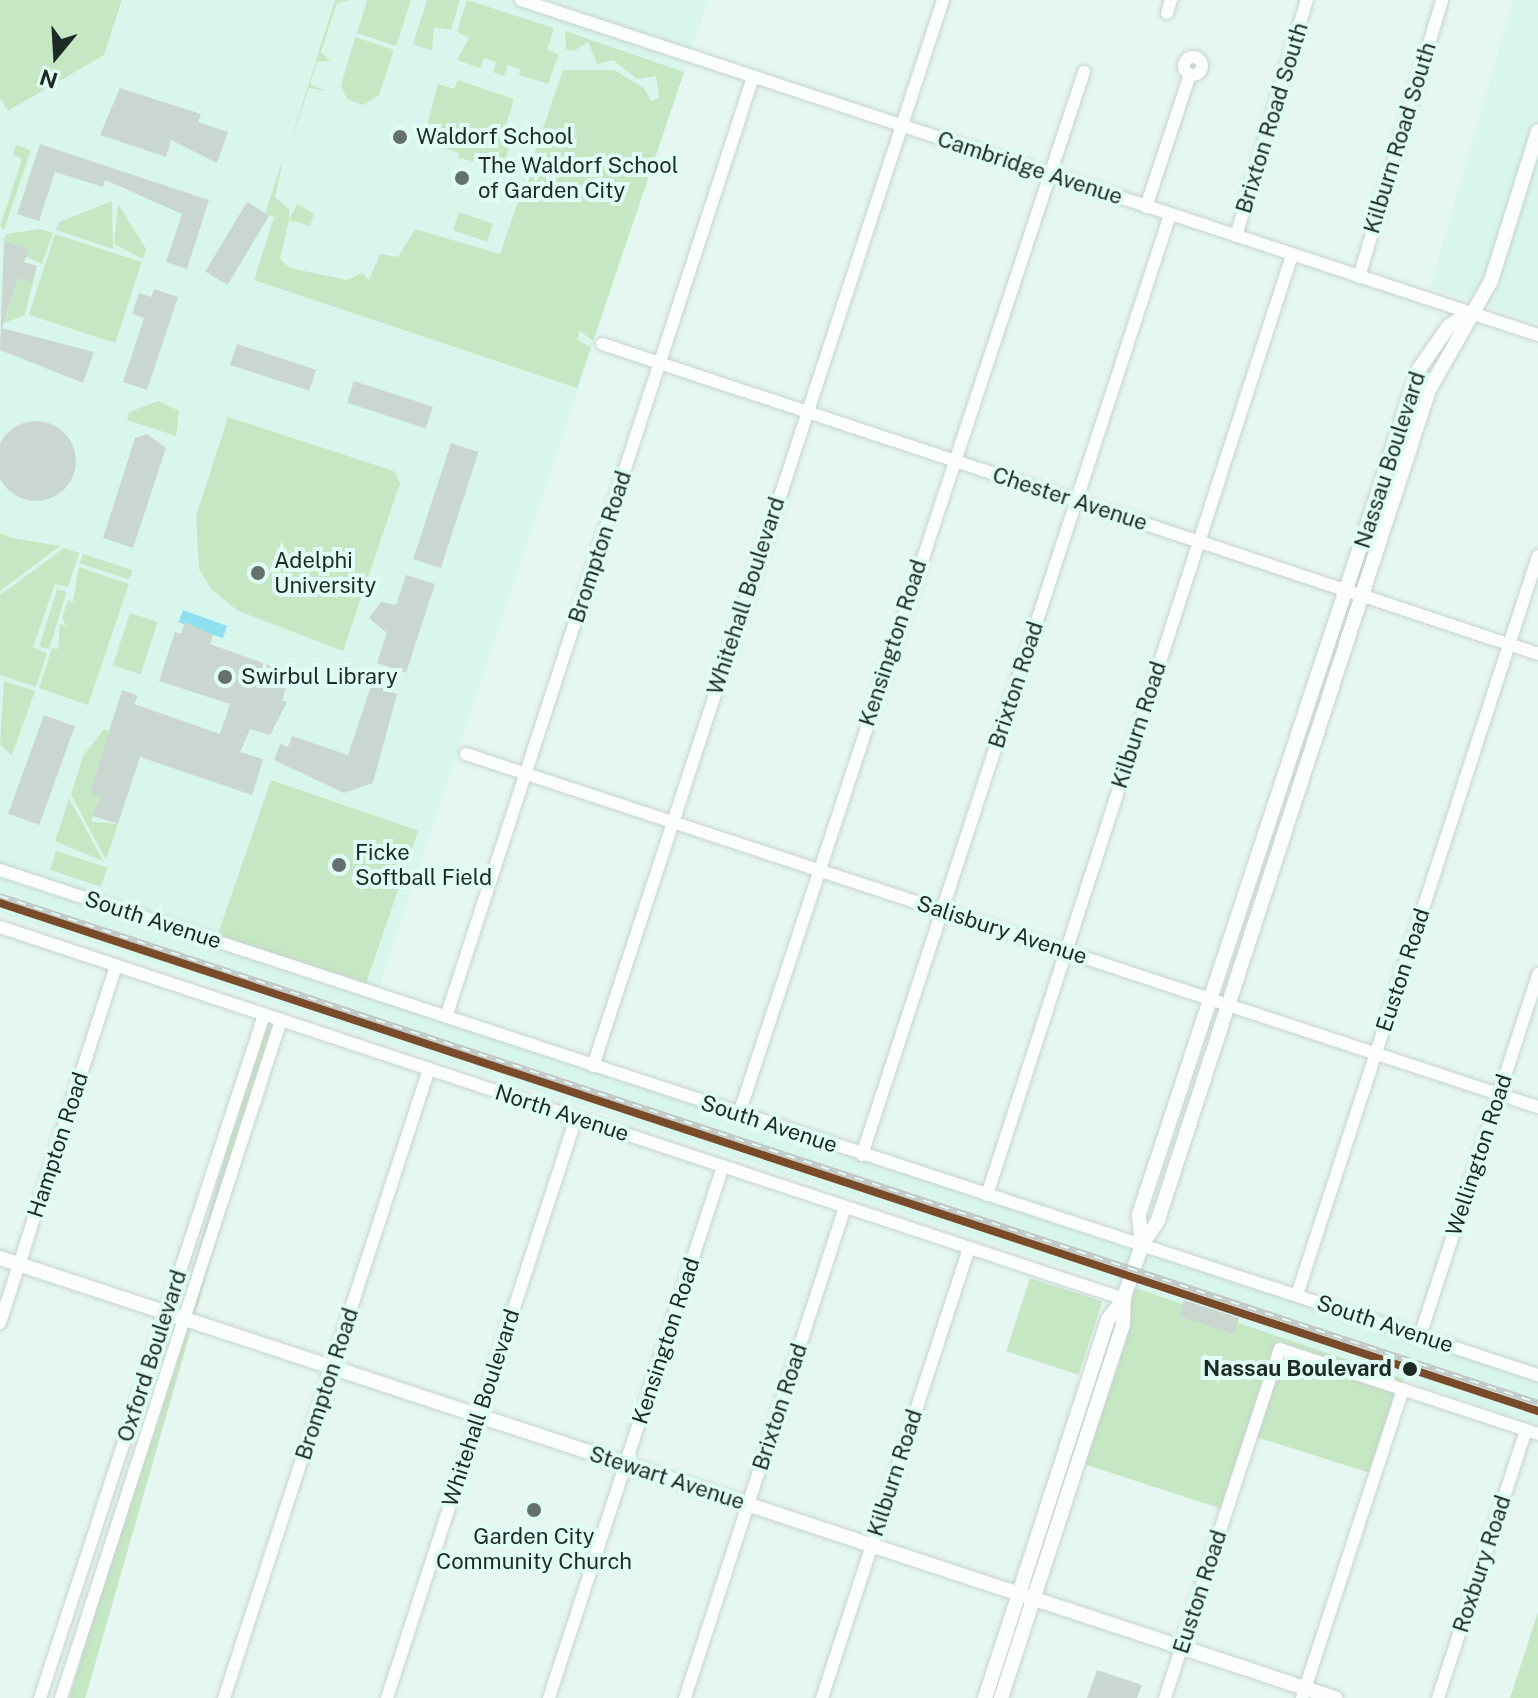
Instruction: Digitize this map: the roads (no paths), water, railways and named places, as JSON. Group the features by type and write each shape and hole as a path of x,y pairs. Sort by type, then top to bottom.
{"main road":[{"path":"1470,313 1496,268 1538,131"},
{"name":"Nassau Boulevard","path":"1142,1245 1139,1214 1419,369 1449,326 1470,313"},
{"name":"Nassau Boulevard","path":"985,1698 1026,1596 1123,1324 1124,1299 1142,1245 1158,1220 1434,375 1470,313"},
{"name":"Stewart Avenue","path":"0,1258 1182,1648 1303,1693 1335,1698"},
{"name":"Nassau Boulevard","path":"1001,1698 1026,1596"}],"street":[{"name":"Cambridge Avenue","path":"521,0 1538,335"},
{"name":"Whitehall Boulevard","path":"593,1066 943,0"},
{"path":"1167,13 1171,0"},
{"name":"Brixton Road South","path":"1236,236 1307,0"},
{"name":"Kilburn Road South","path":"1359,277 1442,0"},
{"name":"Kensington Road","path":"739,1114 953,460 1084,72"},
{"path":"1146,207 1190,75"},
{"name":"Brompton Road","path":"446,1017 753,77"},
{"name":"Brixton Road","path":"862,1155 1170,215"},
{"name":"Kilburn Road","path":"987,1195 1292,255"},
{"name":"Chester Avenue","path":"602,344 1538,654"},
{"name":"Euston Road","path":"1297,1295 1538,556"},
{"name":"Salisbury Avenue","path":"466,754 1538,1107"},
{"name":"South Avenue","path":"0,870 1538,1375"},
{"name":"North Avenue","path":"0,927 1124,1299"},
{"name":"Hampton Road","path":"0,1323 116,966"},
{"name":"Wellington Road","path":"1420,1336 1538,974"},
{"name":"Oxford Boulevard","path":"40,1698 264,1015"},
{"name":"Oxford Boulevard","path":"61,1698 281,1020"},
{"name":"Brompton Road","path":"224,1698 429,1069"},
{"name":"Whitehall Boulevard","path":"387,1698 576,1118"},
{"path":"217,1159 235,1164"},
{"name":"Kensington Road","path":"549,1698 723,1166"},
{"name":"Brixton Road","path":"685,1698 845,1207"},
{"name":"Kilburn Road","path":"822,1698 969,1248"},
{"name":"Euston Road","path":"1165,1698 1280,1349 1403,1389"},
{"path":"1303,1693 1403,1389 1532,1432"},
{"name":"Roxbury Road","path":"1438,1698 1532,1432"},
{"path":"117,1463 135,1469"},
{"path":"71,1605 89,1611"}],"water":[{"path":"183,610 227,626 223,638 179,622"}],"railway":[{"path":"0,896 1538,1403"}],"place":[{"name":"Waldorf School","path":"400,137"},
{"name":"The Waldorf School of Garden City","path":"462,178"},
{"name":"Adelphi University","path":"258,573"},
{"name":"Swirbul Library","path":"225,677"},
{"name":"Ficke Softball Field","path":"339,865"},
{"name":"Nassau Boulevard","path":"1410,1369"},
{"name":"Garden City Community Church","path":"534,1510"}]}
